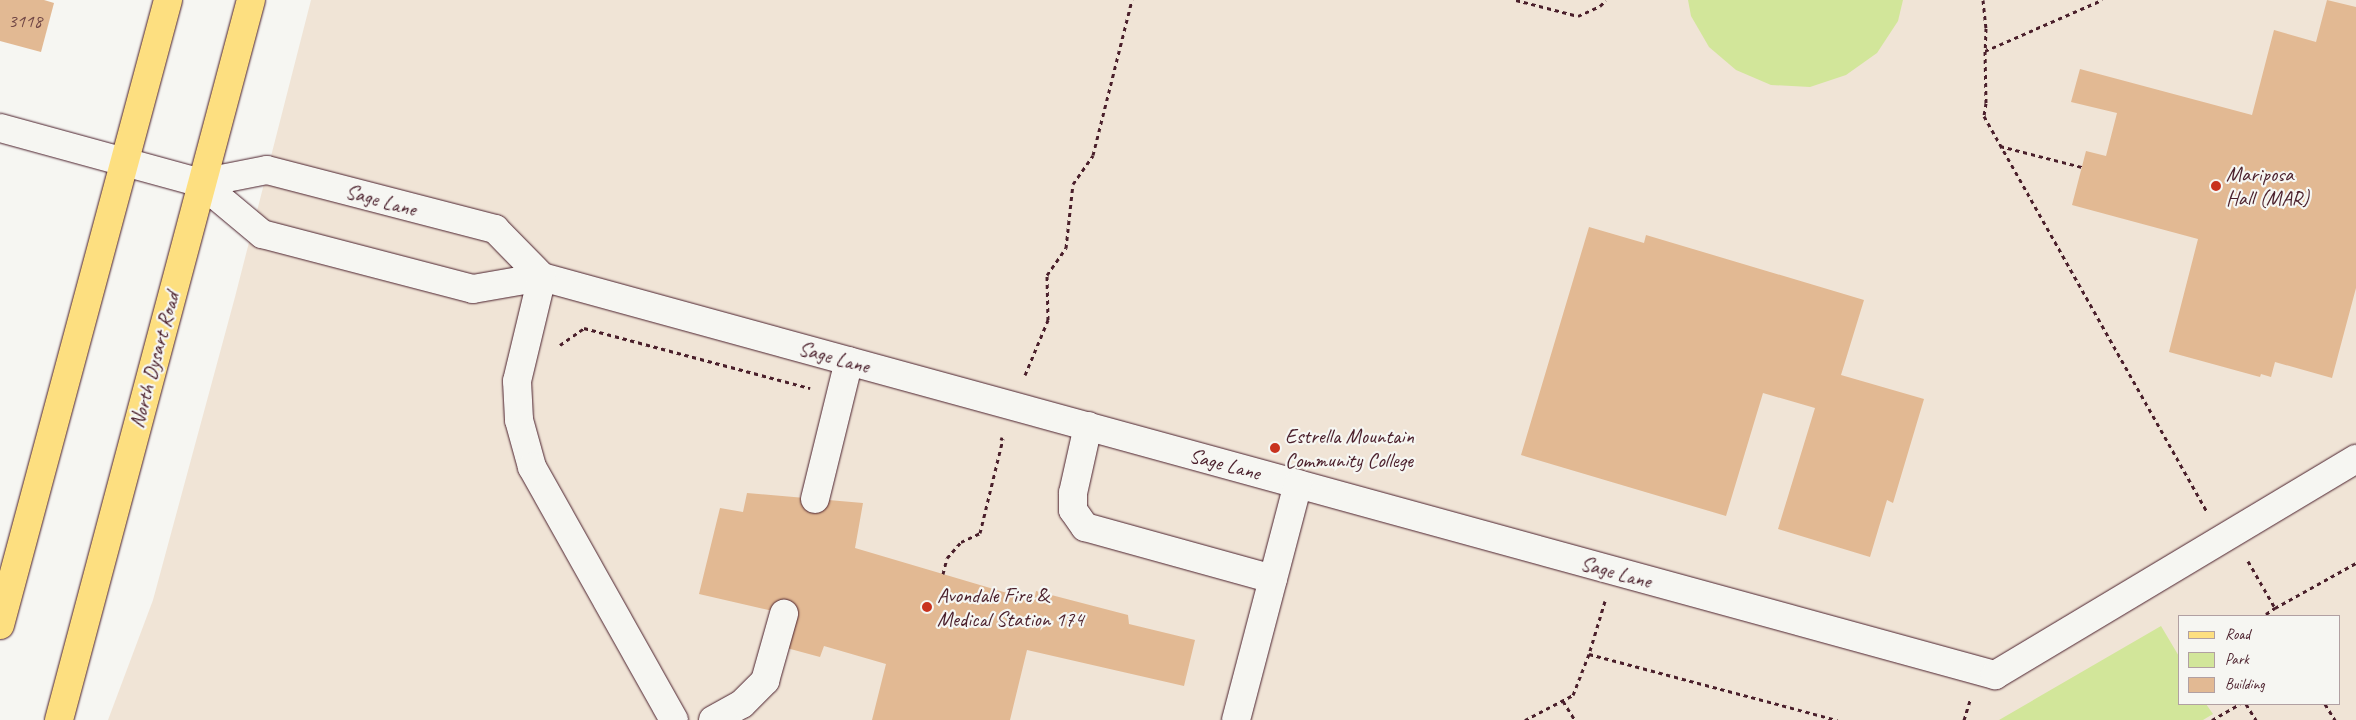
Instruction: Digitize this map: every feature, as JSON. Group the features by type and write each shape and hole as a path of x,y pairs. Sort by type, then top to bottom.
{"main road":[{"path":"0,625 168,0"},
{"name":"North Dysart Road","path":"59,720 251,0"}],"street":[{"name":"Sage Lane","path":"0,128 201,183 262,234 474,289 542,276 1994,675 2232,532"},
{"name":"Sage Lane","path":"201,183 267,170 495,229 542,276"},
{"path":"542,276 517,381 519,420 532,467 674,720"},
{"path":"815,499 848,361"},
{"path":"1088,426 1073,493 1073,510 1085,527 1273,579"},
{"path":"2232,532 2356,459"},
{"path":"1236,720 1298,484"},
{"path":"713,720 742,704 765,681 784,614"}],"path":[{"path":"1003,440 1012,405 1048,320 1047,275 1066,248 1073,184 1093,155 1132,0"},
{"path":"1516,0 1578,16 1600,6 1606,0"},
{"path":"1982,0 1986,28 1986,103 1984,116 2209,516"},
{"path":"1985,51 2102,0"},
{"path":"2000,146 2082,167"},
{"path":"2232,532 2275,608"},
{"path":"2267,615 2275,608 2356,563"},
{"path":"1525,720 1574,695 1589,654 1612,571"},
{"path":"1589,654 1837,720"},
{"path":"1563,701 1575,720"},
{"path":"2212,720 2238,705"},
{"path":"2247,705 2256,720"},
{"path":"2326,705 2335,720"}],"shaded area":[{"name":"Estrella Mountain Community College","path":"311,0 2356,0 2356,720 108,720 153,600 235,297"}],"green space":[{"path":"1688,0 1903,0 1898,21 1877,53 1846,75 1810,87 1771,85 1736,70 1709,47 1691,16"},
{"path":"2161,626 2178,655 2178,705 2207,705 2213,714 2203,720 1999,720"}],"building":[{"path":"0,0 44,0 54,3 41,52 0,41"},
{"name":"Mariposa Hall (MAR)","path":"2327,0 2356,7 2356,288 2332,378 2275,362 2271,377 2261,374 2260,377 2169,352 2198,239 2072,205 2086,151 2106,156 2117,113 2071,102 2080,69 2252,115 2274,30 2316,42"},
{"path":"1589,227 1644,243 1646,235 1864,300 1841,375 1924,399 1893,503 1887,500 1870,557 1778,529 1815,408 1763,393 1726,516 1521,455"},
{"name":"Avondale Fire & Medical Station 174","path":"747,493 863,503 855,548 1034,601 1036,591 1128,615 1129,624 1195,640 1184,686 1027,650 1010,720 872,720 886,664 824,646 820,657 783,647 790,615 699,594 720,508 743,512"}],"place":[{"name":"Mariposa Hall (MAR)","path":"2216,186"},
{"name":"Estrella Mountain Community College","path":"1275,448"},
{"name":"Avondale Fire & Medical Station 174","path":"927,607"}]}
